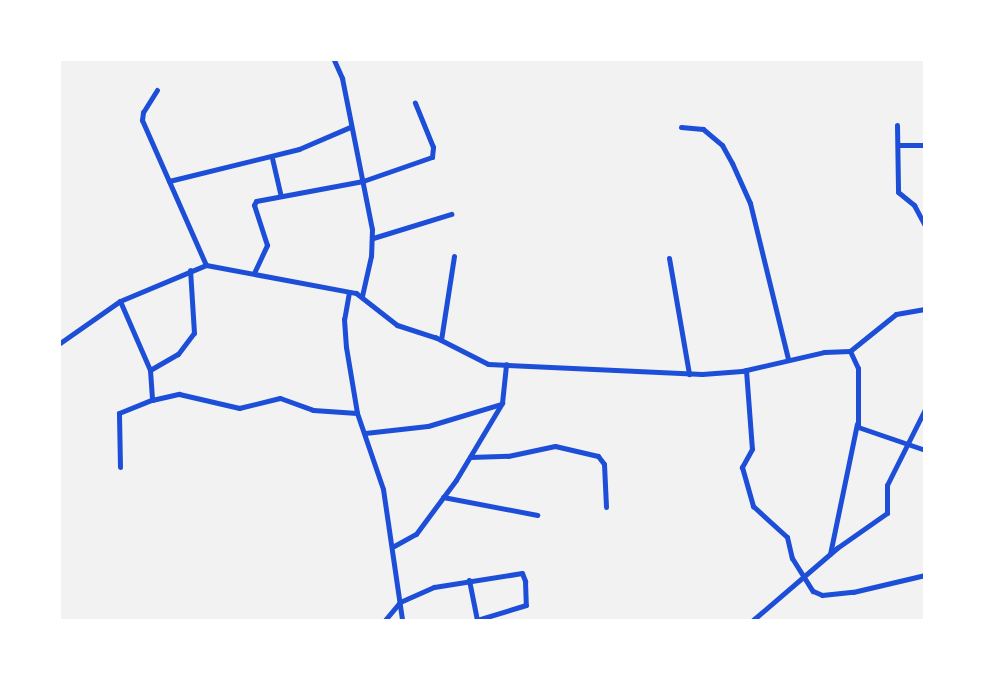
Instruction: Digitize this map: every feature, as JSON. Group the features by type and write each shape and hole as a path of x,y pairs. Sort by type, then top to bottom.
{"street":[{"path":"334,60 340,70 373,238 362,296"},
{"path":"157,90 143,112 142,120 206,265"},
{"path":"254,273 267,245 254,205 261,198 363,181 432,157 433,147 415,103"},
{"path":"897,125 898,192 914,205 925,226"},
{"path":"169,181 272,158 308,146 350,127"},
{"path":"681,127 703,129 722,145 732,163 750,203 788,359"},
{"path":"898,145 925,145"},
{"path":"272,158 280,194"},
{"path":"373,238 451,215"},
{"path":"441,340 454,256"},
{"path":"669,258 689,374"},
{"path":"60,343 120,301 206,265 362,296 397,325 441,340 482,363 689,374 746,370 788,359 850,351 896,314 925,309"},
{"path":"150,370 178,354 194,333 190,270"},
{"path":"349,292 344,319 345,342 357,412 383,489 394,546 402,621"},
{"path":"120,301 150,370 152,400"},
{"path":"830,554 857,424 858,368 850,351"},
{"path":"394,546 415,534 470,457 502,403 506,364"},
{"path":"746,370 752,449 742,467 753,506 757,513 786,537 792,558 813,591 822,595 853,592 925,575"},
{"path":"120,467 119,413 152,400 179,394 239,408 280,398 313,410 357,412"},
{"path":"365,433 428,426 502,403"},
{"path":"753,621 830,554 887,513 887,485 925,409"},
{"path":"857,424 861,430 925,450"},
{"path":"470,457 508,456 555,446 597,456 604,464 606,507"},
{"path":"443,497 537,515"},
{"path":"385,621 400,602 434,587 469,580 516,572 522,573 525,581 526,605 477,621 469,580"}]}
